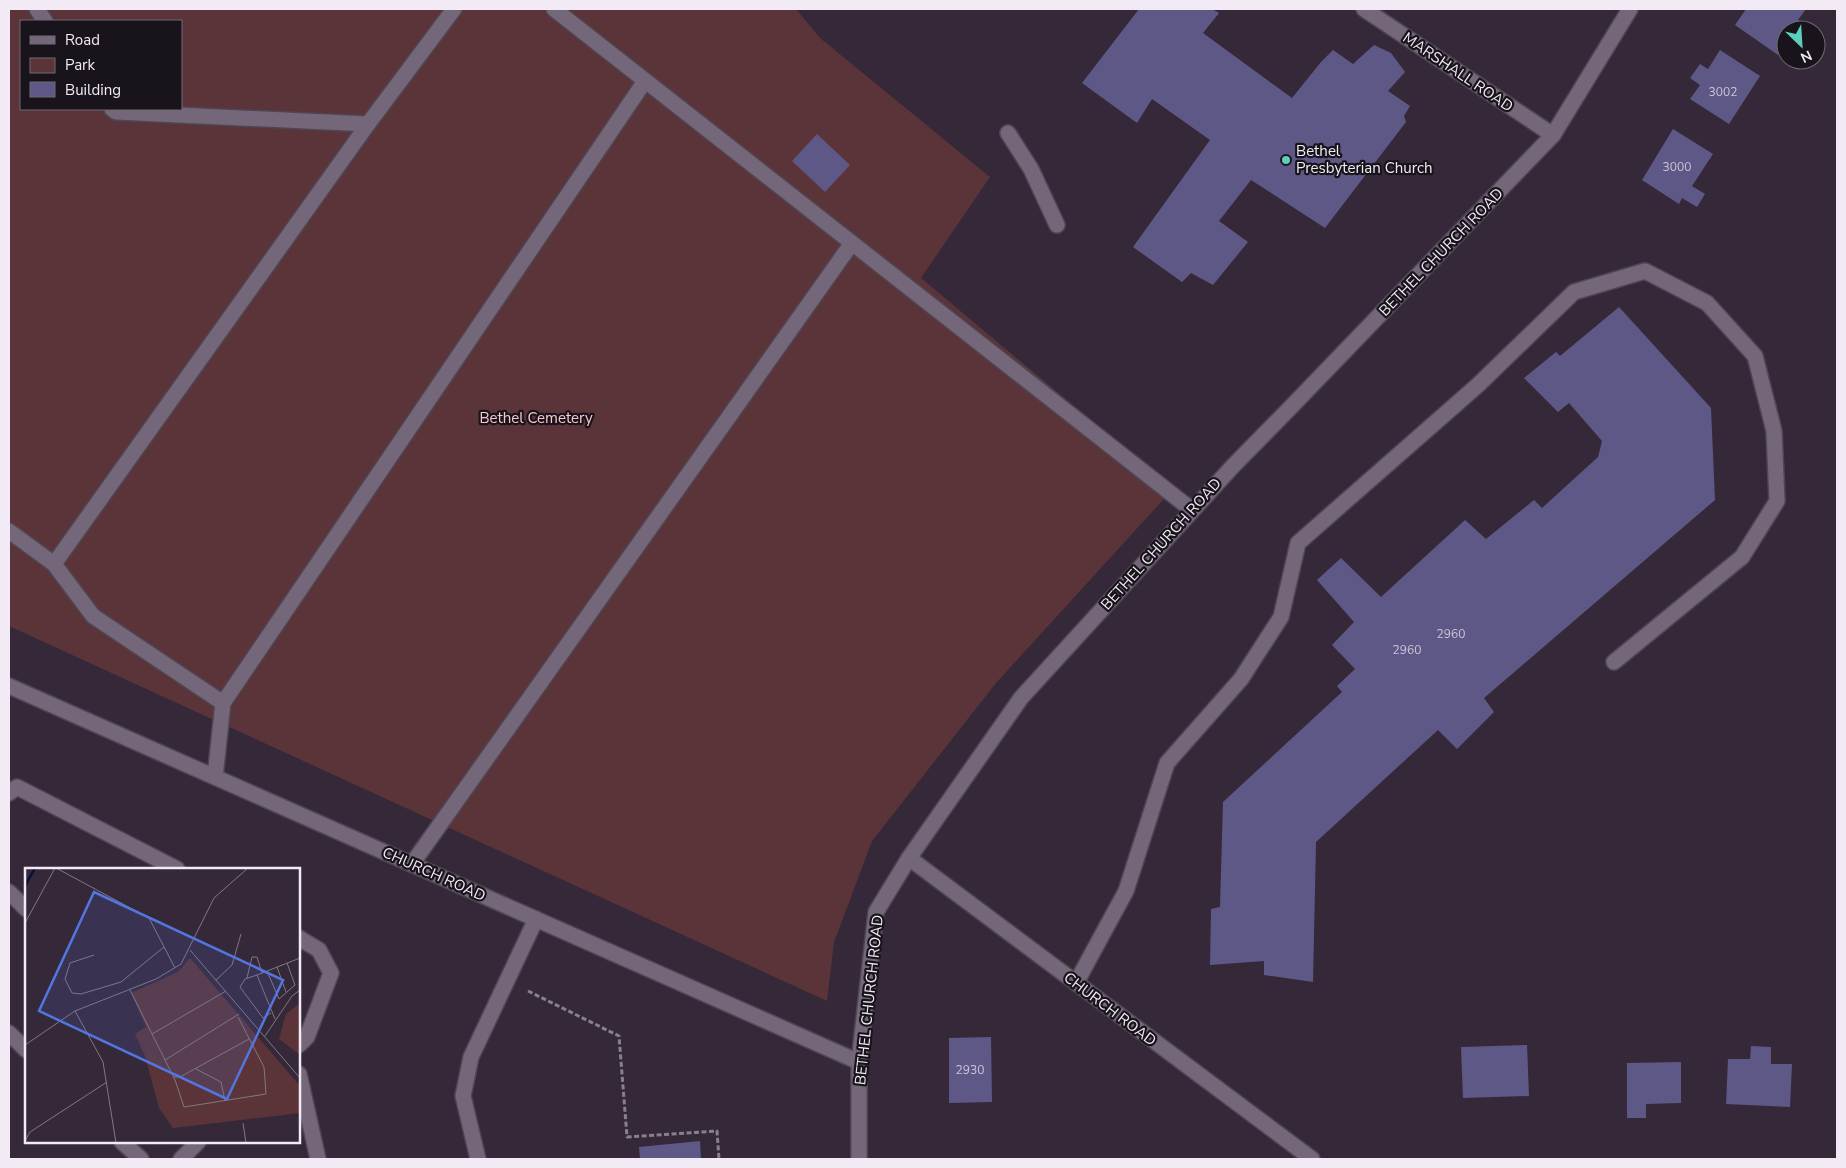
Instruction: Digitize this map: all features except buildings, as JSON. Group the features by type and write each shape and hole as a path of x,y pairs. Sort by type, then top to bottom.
{"street":[{"path":"37,9 44,20"},
{"path":"54,564 368,124 454,9"},
{"path":"554,9 1192,510"},
{"name":"MARSHALL ROAD","path":"1364,9 1553,135"},
{"name":"BETHEL CHURCH ROAD","path":"859,1159 859,1062 876,912 909,858 1021,698 1192,510 1553,135 1630,9"},
{"path":"215,777 223,703 646,81"},
{"path":"113,110 116,112 368,124"},
{"path":"1008,133 1031,169 1057,225"},
{"path":"412,864 852,243"},
{"path":"1076,984 1126,891 1167,763 1241,679 1281,617 1298,543 1478,385 1574,292 1645,271 1707,303 1755,356 1774,431 1777,501 1742,558 1614,662"},
{"path":"9,531 54,564 93,616 223,703"},
{"name":"CHURCH ROAD","path":"9,686 859,1062"},
{"path":"9,793 17,787 175,868"},
{"name":"CHURCH ROAD","path":"909,858 1312,1159"},
{"path":"9,892 25,908"},
{"path":"478,1159 463,1096 471,1057 536,919"},
{"path":"300,939 319,950 331,973 306,1037 300,1044"},
{"path":"9,1034 25,1049"},
{"path":"300,1078 318,1159"},
{"path":"123,1143 141,1159"}],"path":[{"path":"507,981 619,1036 627,1137 716,1131 719,1159"}],"green space":[{"name":"Bethel Cemetery","path":"9,9 796,9 820,38 990,177 921,278 1173,489 996,683 872,841 834,942 827,1001 9,626"}],"place":[{"name":"Bethel Presbyterian Church","path":"1286,160"}]}
